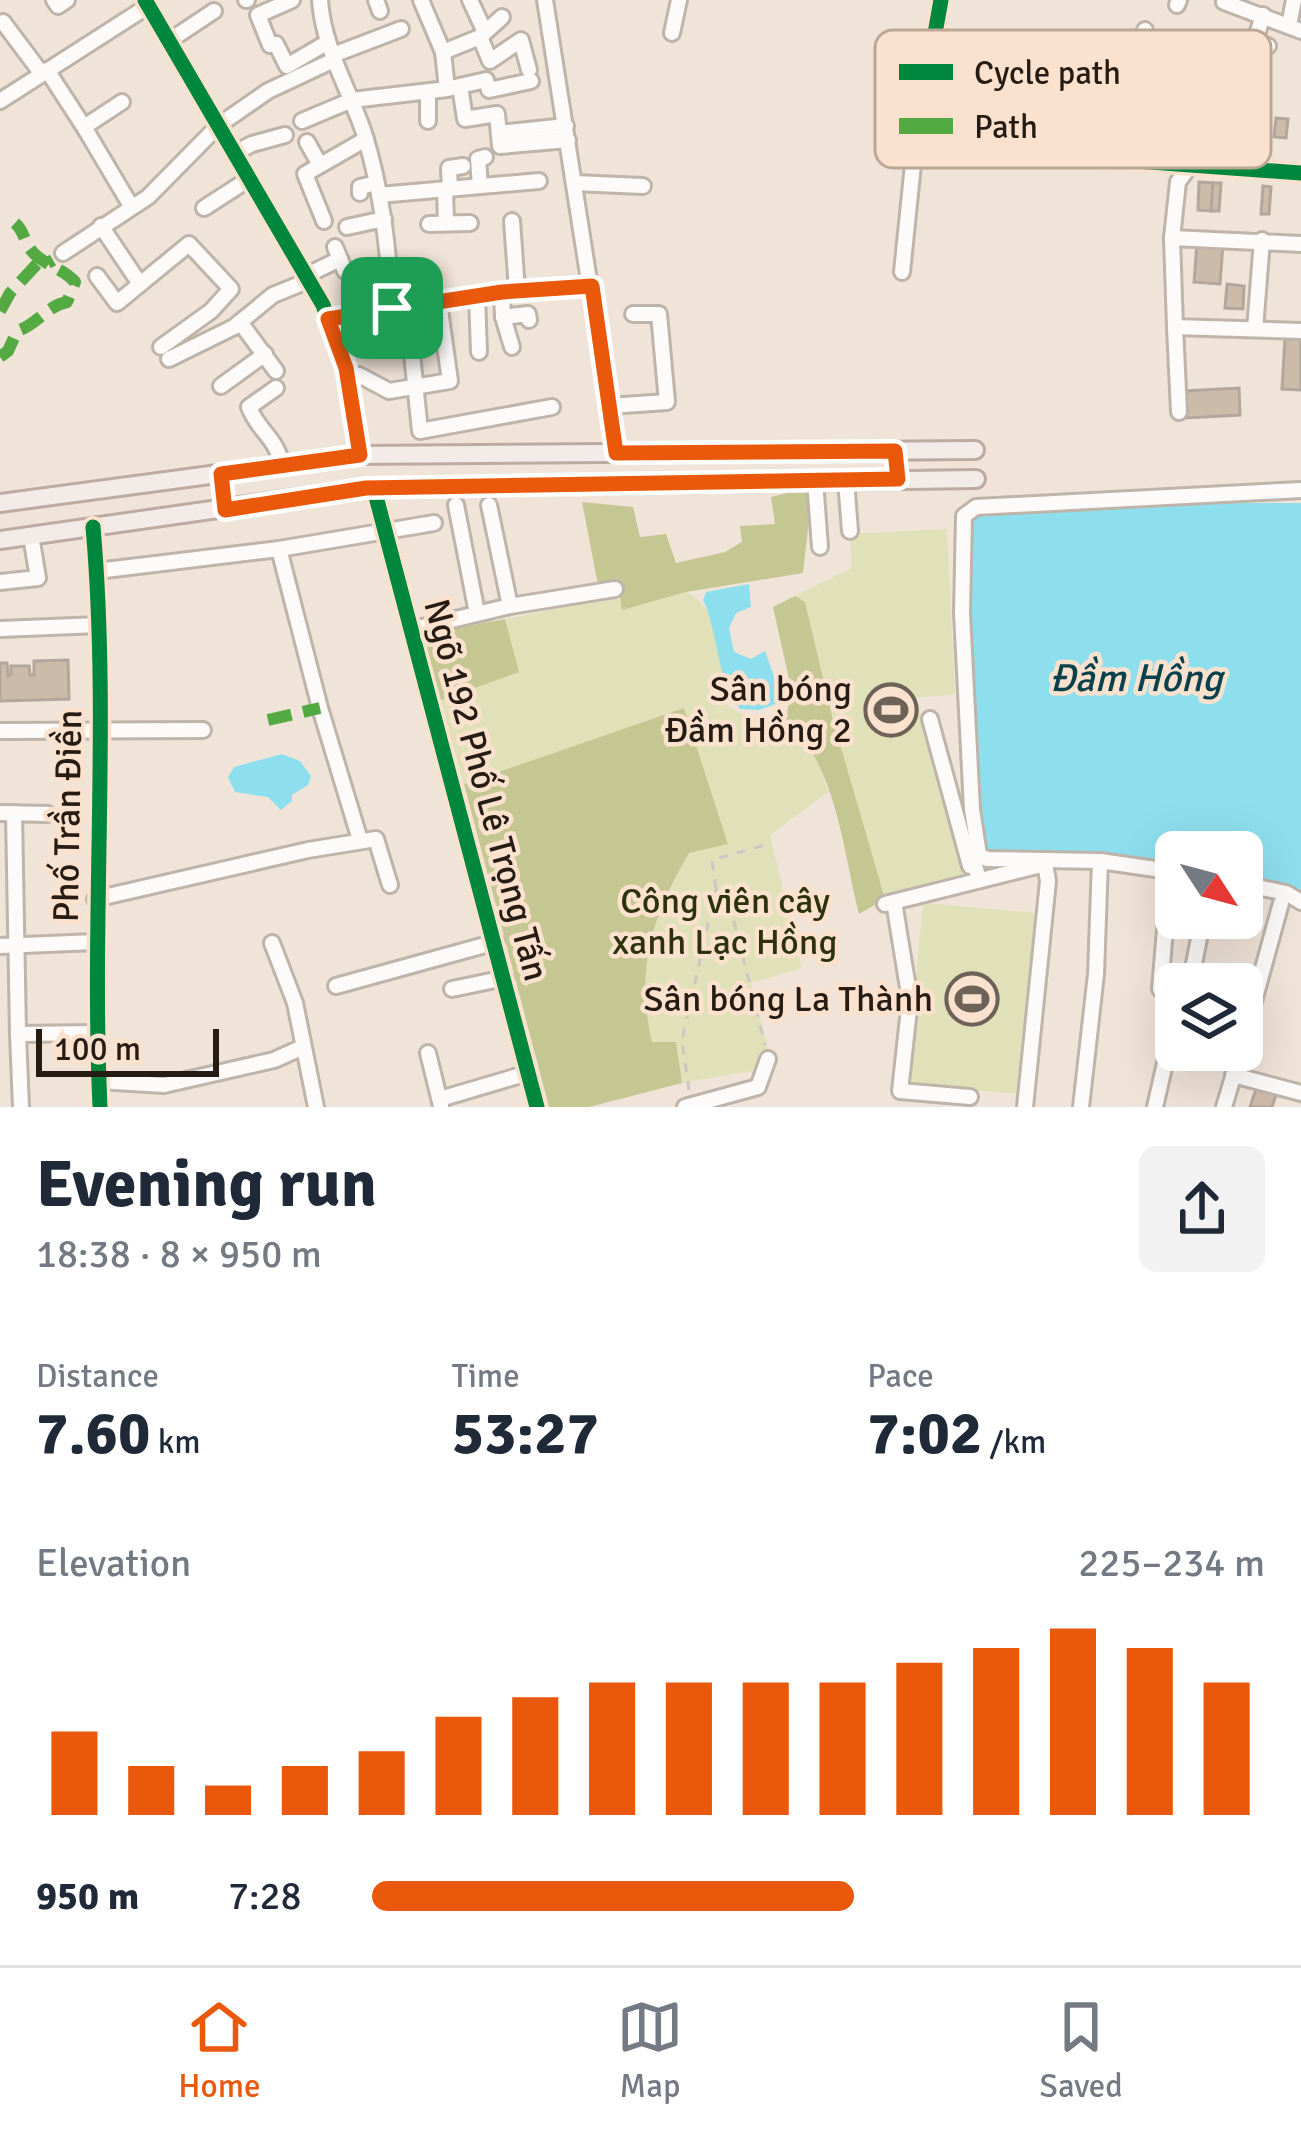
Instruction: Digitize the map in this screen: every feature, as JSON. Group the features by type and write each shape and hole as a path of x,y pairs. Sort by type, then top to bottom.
{"main road":[{"path":"0,503 360,455 975,450"},
{"path":"895,451 898,479"},
{"path":"544,454 545,488"},
{"path":"221,474 225,510"},
{"path":"0,540 374,488 976,479"}],"street":[{"path":"54,0 58,6 67,0"},
{"path":"292,0 258,15 287,66 401,29"},
{"path":"320,0 332,52 366,139 378,189 392,308"},
{"path":"421,0 465,118 497,114 500,146 567,133"},
{"path":"302,121 352,100 486,80 489,90 530,76 521,40 490,61 470,0"},
{"path":"545,0 616,453"},
{"path":"672,33 679,0"},
{"path":"936,30 941,0"},
{"path":"1224,2 1295,29 1294,0"},
{"path":"0,101 147,3 328,319 348,376 360,455"},
{"path":"169,41 214,11"},
{"path":"1258,30 1263,15"},
{"path":"443,52 502,17"},
{"path":"3,22 84,127 131,206"},
{"path":"63,253 148,196 219,125 332,52"},
{"path":"428,92 428,121"},
{"path":"84,127 122,102"},
{"path":"235,154 285,135"},
{"path":"324,221 305,174 366,139"},
{"path":"307,142 320,165"},
{"path":"446,223 448,168 539,181"},
{"path":"902,272 913,168"},
{"path":"1179,412 1172,238 1178,182 1188,168"},
{"path":"1208,168 1301,173"},
{"path":"360,194 359,187 447,188 475,170"},
{"path":"204,208 249,178"},
{"path":"574,183 643,186"},
{"path":"347,227 384,219"},
{"path":"512,221 509,291 503,316 514,347"},
{"path":"429,224 470,223"},
{"path":"101,226 140,284"},
{"path":"1172,238 1301,244"},
{"path":"1255,329 1262,241"},
{"path":"98,276 117,303 189,244 235,294 165,353 240,322 273,295 340,259"},
{"path":"328,319 509,291 592,286"},
{"path":"477,296 478,352"},
{"path":"348,376 359,375 389,391 450,381 439,303"},
{"path":"503,316 528,314 530,320"},
{"path":"609,406 667,402 659,314 633,314"},
{"path":"240,322 277,370"},
{"path":"1174,327 1301,332"},
{"path":"410,335 420,431 552,407"},
{"path":"221,386 265,355"},
{"path":"276,388 249,407 278,445 283,465"},
{"path":"846,480 850,532"},
{"path":"815,481 820,547"},
{"name":"Ngõ 192 Phố Lê Trọng Tấn","path":"374,488 537,1107"},
{"path":"1025,1107 1048,881 1045,864 988,860 976,849 962,613 964,516 976,507 1301,490"},
{"path":"456,505 477,613"},
{"path":"489,506 510,606"},
{"path":"97,571 279,549 434,523"},
{"name":"Phố Trần Điền","path":"92,527 101,730 95,899 100,1107"},
{"path":"0,582 38,578 31,536"},
{"path":"279,549 360,841"},
{"path":"414,629 510,606 615,589"},
{"path":"0,629 99,626"},
{"path":"930,719 970,866 975,865 979,880"},
{"path":"0,731 202,730"},
{"path":"21,1107 8,945 7,813 48,814"},
{"path":"95,899 376,839 390,885"},
{"path":"1081,1107 1096,974 1100,860"},
{"path":"970,1096 900,1090 910,1000 890,903 1028,863 1100,860 1155,873"},
{"path":"1263,888 1301,902"},
{"path":"1263,968 1281,903"},
{"path":"8,945 95,942"},
{"path":"336,986 496,942"},
{"path":"272,943 295,1003 316,1107"},
{"path":"452,989 505,978"},
{"path":"18,1034 98,1033"},
{"path":"99,1081 164,1085 274,1060 303,1047"},
{"path":"428,1053 441,1103 528,1073"},
{"path":"688,1106 758,1088 768,1059"},
{"path":"1156,1107 1164,1071"},
{"path":"1224,1107 1234,1071"},
{"path":"1233,1075 1301,1093"}],"path":[{"path":"688,1106 682,1040 716,889 712,860 765,845"},
{"path":"716,889 725,886 768,1059"}],"green space":[{"path":"812,493 803,573 686,592 622,610 617,580 598,585 582,502 633,507 640,537 666,534 676,563 725,552 742,542 740,526 775,524 771,497"},
{"name":"Sân bóng Đầm Hồng 2","path":"947,529 955,694 916,698 969,876 885,899 833,720 805,602 795,596 852,568 850,534"},
{"name":"Công viên cây xanh Lạc Hồng","path":"686,592 699,601 715,626 728,706 792,724 812,750 828,792 770,835 802,968 751,983 773,1067 682,1083 676,1042 652,1042 645,990 650,944 689,853 728,843 684,709 464,784 439,701 518,672 505,619 618,596 623,609"},
{"path":"795,596 805,602 833,720 885,899 859,914 827,785 817,761 786,720 791,688 773,607"},
{"path":"505,619 519,672 439,701 426,660 428,641 439,631"},
{"path":"684,708 728,844 689,853 665,899 650,944 645,990 652,1042 676,1042 682,1083 589,1107 549,1107 464,784"},
{"name":"Sân bóng La Thành","path":"923,903 1037,913 1021,1094 906,1084"}],"water":[{"name":"Đầm Hồng","path":"1170,503 1301,503 1301,897 1263,882 1263,831 1155,831 1155,866 989,856 979,847 964,529 978,513"},
{"path":"749,584 751,607 736,613 729,628 734,652 751,659 765,651 783,701 759,710 740,709 732,698 703,600 706,592"},
{"path":"282,754 300,761 311,776 308,785 281,810 268,797 235,792 228,777 234,767"}],"building":[{"path":"1276,118 1288,119 1286,138 1274,137"},
{"path":"1199,182 1213,183 1211,211 1198,210"},
{"path":"1213,183 1221,183 1219,211 1211,211"},
{"path":"1263,186 1271,187 1269,214 1261,214"},
{"path":"1197,243 1223,244 1220,284 1194,282"},
{"path":"1227,284 1244,286 1243,309 1225,308"},
{"path":"1285,338 1301,339 1301,390 1282,389"},
{"path":"1239,388 1240,415 1186,418 1185,391"},
{"path":"68,660 69,699 0,701 0,663 7,663 8,676 11,666 29,666 34,675 34,661"},
{"path":"1257,1086 1277,1092 1272,1107 1250,1107"}],"marked path":[{"path":"0,357 17,331 67,302 75,282 35,255 15,223"},
{"path":"0,311 37,264 53,260"},
{"path":"268,720 320,708"}],"cycle path":[{"path":"145,0 323,305 348,376 360,455"},
{"path":"936,30 941,0"},
{"path":"1232,168 1301,173"},
{"path":"374,489 537,1107"},
{"path":"93,527 100,672 100,1107"}],"place":[{"name":"Sân bóng Đầm Hồng 2","path":"891,710"},
{"name":"Sân bóng La Thành","path":"972,999"}],"route":[{"path":"592,286 616,453 895,451 898,479 366,488 225,510 221,474 360,455 346,368 328,319 392,308 502,292 592,286"}]}
